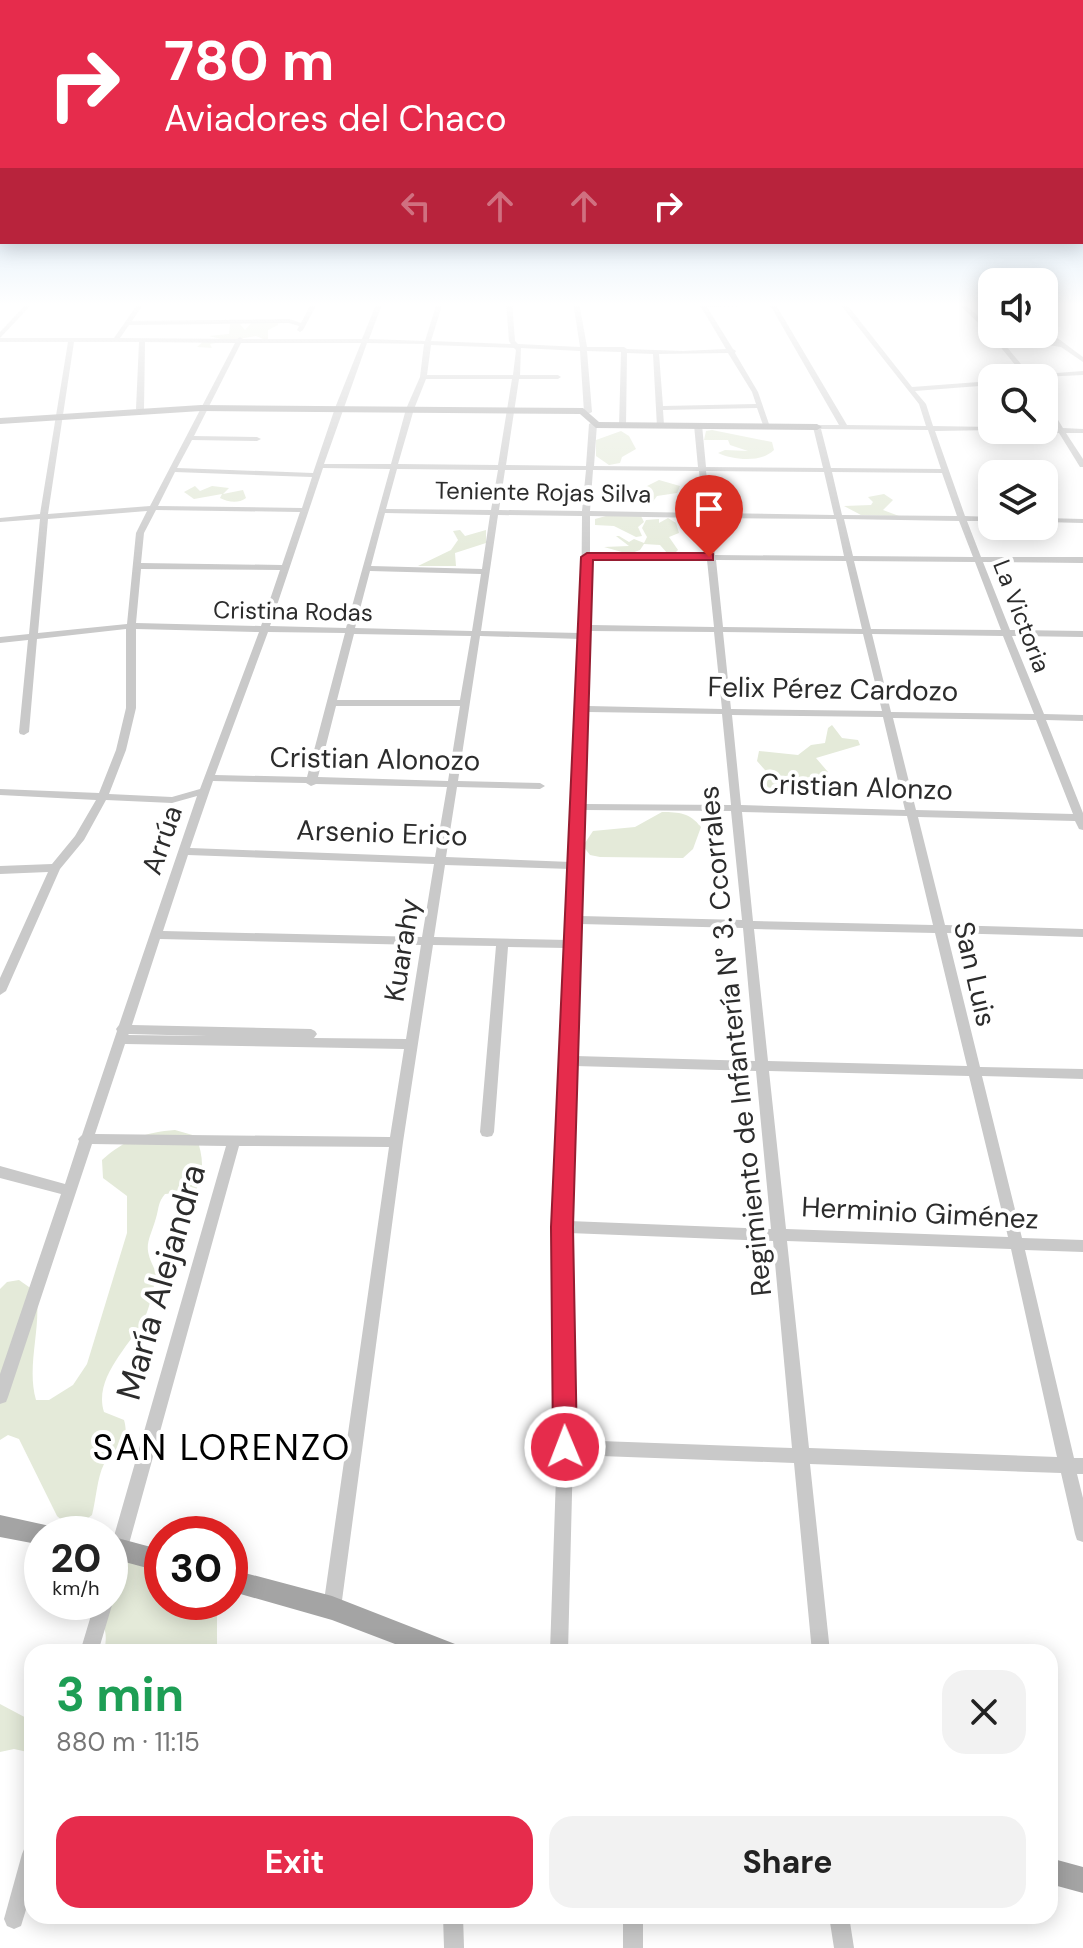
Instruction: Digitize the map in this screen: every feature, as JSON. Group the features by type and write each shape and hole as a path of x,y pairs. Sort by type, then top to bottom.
{"main road":[{"path":"0,421 140,409 339,408 588,412 593,424 817,427"},
{"path":"0,1526 24,1531"},
{"path":"248,1585 332,1608 426,1644"},
{"path":"1058,1873 1083,1880"}],"street":[{"path":"24,732 44,516 65,393"},
{"path":"140,393 140,409"},
{"path":"0,991 6,965 55,868 80,838 101,799 121,750 131,708 131,626 140,533 210,393"},
{"name":"Arrúa","path":"0,1397 67,1190 345,393"},
{"path":"311,783 348,632 417,393"},
{"name":"Kuarahy","path":"332,1608 396,1142 453,786 498,467 513,393"},
{"path":"587,393 588,412"},
{"path":"622,425 623,393"},
{"path":"658,393 660,425"},
{"path":"754,393 767,425"},
{"path":"824,393 844,427"},
{"name":"La Victoria","path":"914,393 922,404 962,519 1082,821"},
{"path":"659,408 761,406"},
{"path":"559,1644 565,1447 562,1227 586,632 586,513 593,424"},
{"name":"Regimiento de Infantería N° 3. Ccorrales","path":"698,425 734,808 777,1232 804,1458 820,1644"},
{"path":"817,427 978,429"},
{"name":"San Luis","path":"817,427 973,1071 1075,1465 1083,1534"},
{"path":"1058,427 1083,465"},
{"path":"1060,430 1083,431"},
{"path":"188,438 257,439"},
{"path":"171,470 498,467 945,471"},
{"path":"0,520 152,508 305,510"},
{"name":"Teniente Rojas Silva","path":"381,511 978,519"},
{"path":"1058,520 1083,521"},
{"path":"587,557 1083,560"},
{"path":"138,566 285,568"},
{"path":"366,568 485,572"},
{"name":"Cristina Rodas","path":"0,640 131,626 475,634 716,628 1083,634"},
{"path":"331,703 465,703"},
{"name":"Felix Pérez Cardozo","path":"582,709 1083,718"},
{"path":"0,792 172,800 207,785"},
{"name":"Cristian Alonozo","path":"207,785 540,786"},
{"name":"Cristian Alonzo","path":"580,807 734,808 1082,821"},
{"name":"Arsenio Erico","path":"184,851 577,866"},
{"path":"0,870 55,868"},
{"path":"575,920 1083,933"},
{"path":"155,935 574,944"},
{"path":"487,1132 502,943"},
{"path":"121,1034 412,1040"},
{"path":"569,1061 1083,1074"},
{"path":"85,1139 396,1142"},
{"name":"María Alejandra","path":"123,1516 234,1141"},
{"path":"0,1172 67,1190"},
{"name":"Herminio Giménez","path":"562,1227 777,1232 1083,1246"},
{"path":"565,1447 804,1458 1075,1465"},
{"path":"91,1644 99,1620"},
{"path":"14,1919 24,1883"},
{"path":"453,1924 454,1948"},
{"path":"633,1924 633,1948"},
{"path":"840,1924 844,1948"}],"green space":[{"path":"621,431 629,436 636,449 622,457 620,463 609,465 596,456 596,440"},
{"path":"706,431 772,442 774,450 755,459 724,455 718,453 725,450 748,451 730,445 728,440 704,440"},
{"path":"659,480 680,486 677,493 657,496 651,504 615,499 615,490 639,490"},
{"path":"195,486 200,491 212,486 229,488 223,494 243,490 246,498 230,501 220,498 222,494 194,499 184,492"},
{"path":"884,494 893,500 883,510 899,516 861,515 844,506 871,505 873,502 868,497"},
{"path":"641,516 644,522 638,527 642,536 636,537 614,526 595,525 595,519"},
{"path":"668,518 676,523 679,533 669,537 678,550 675,553 668,554 660,545 644,544 640,550 629,554 604,547 629,546 616,536 629,542 634,539 644,543 647,537 642,528 646,520 659,519 659,523"},
{"path":"460,530 465,536 486,530 486,543 455,553 456,566 418,566 451,550 458,540 453,531"},
{"path":"832,725 842,738 858,740 860,745 816,758 828,772 819,790 803,793 757,788 765,770 757,761 759,751 798,755 811,745 825,743 828,728"},
{"path":"662,812 684,814 701,827 693,849 683,858 600,857 590,855 583,846 593,831 635,827"},
{"path":"175,1130 196,1136 202,1163 200,1180 185,1203 178,1193 165,1194 160,1202 148,1245 149,1257 157,1274 149,1307 139,1328 108,1374 104,1386 104,1412 124,1420 126,1428 123,1440 104,1464 92,1515 57,1516 19,1439 8,1435 0,1440 0,1289 7,1282 19,1280 36,1292 33,1387 36,1400 49,1400 73,1385 87,1364 127,1233 127,1196 103,1178 102,1160 136,1138"},
{"path":"128,1543 144,1546 144,1620 217,1620 217,1644 105,1644 100,1620 128,1620"},
{"path":"0,1704 24,1717 24,1751 14,1749 0,1752"}],"district":[{"name":"SAN LORENZO","path":"222,1447"}],"route":[{"path":"565,1447 562,1227 587,557 709,557"}]}
